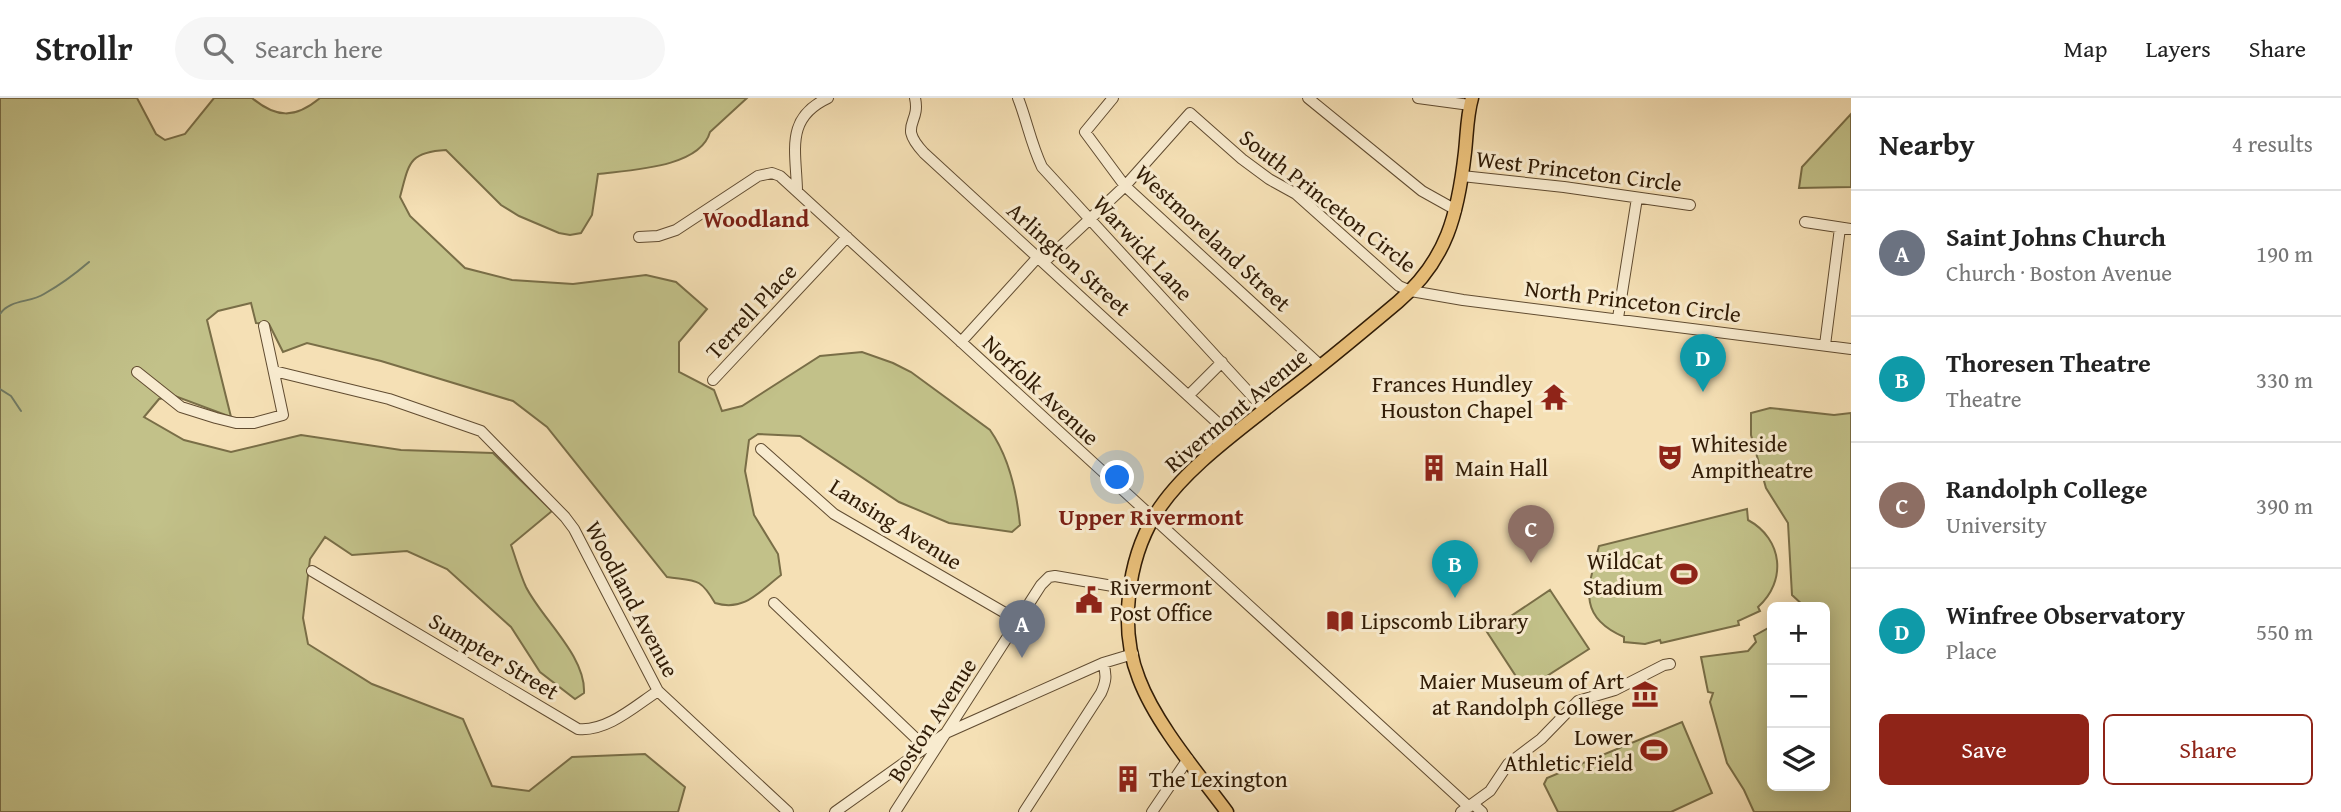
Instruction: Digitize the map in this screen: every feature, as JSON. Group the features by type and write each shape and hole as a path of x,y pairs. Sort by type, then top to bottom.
{"main road":[{"name":"Rivermont Avenue","path":"1227,812 1188,759 1149,700 1138,678 1129,621 1130,589 1140,548 1154,517 1177,485 1232,436 1411,290 1441,251 1456,210 1471,102"}],"street":[{"path":"797,190 796,136 799,123 815,104 828,98"},
{"name":"Arlington Street","path":"915,98 910,132 914,142 1232,436"},
{"name":"Warwick Lane","path":"1017,98 1026,118 1032,147 1042,167 1265,410"},
{"name":"Westmoreland Street","path":"1113,98 1085,132 1125,186 1321,366"},
{"path":"1308,98 1422,191 1456,210"},
{"path":"1418,98 1471,102"},
{"name":"South Princeton Circle","path":"1125,186 1189,113 1242,159 1296,194 1399,286 1411,290"},
{"name":"Norfolk Avenue","path":"639,237 659,236 676,230 758,176 772,173 780,176 1468,807 1482,812"},
{"name":"West Princeton Circle","path":"1462,176 1690,205"},
{"path":"961,342 1041,260 1125,186"},
{"path":"1619,318 1637,198"},
{"path":"1805,222 1851,229"},
{"path":"1825,345 1840,228"},
{"name":"Terrell Place","path":"713,380 847,237"},
{"name":"North Princeton Circle","path":"1411,290 1463,300 1851,349"},
{"path":"137,372 181,407 236,423 254,423 283,415 264,326"},
{"path":"1189,395 1222,362"},
{"name":"Woodland Avenue","path":"274,371 388,399 481,431 574,529 658,691 788,812"},
{"name":"Lansing Avenue","path":"761,449 834,514 1019,621"},
{"name":"Sumpter Street","path":"312,571 578,729 601,727 658,691"},
{"name":"Boston Avenue","path":"895,812 1041,585 1049,577 1130,589"},
{"path":"774,603 926,748"},
{"path":"835,812 947,733 1103,663 1133,654"},
{"path":"1024,812 1101,693 1107,675 1103,663"},
{"path":"1468,807 1490,791 1508,764 1541,739 1578,701 1615,690 1670,664"},
{"path":"1152,812 1188,759"}],"shaded area":[{"path":"0,98 137,98 156,134 165,140 185,134 214,98 252,98 277,112 294,113 320,98 747,98 710,132 704,144 693,153 662,165 598,174 592,215 581,233 559,233 501,205 446,150 424,154 412,162 400,197 410,216 465,268 512,280 573,284 646,275 676,282 707,309 679,342 679,372 714,390 722,411 742,406 820,356 862,352 911,372 990,430 1011,476 1020,525 1012,532 949,523 899,502 800,436 758,434 749,440 745,471 754,515 778,554 781,575 743,603 715,603 701,584 667,577 547,427 513,401 381,361 307,343 283,352 269,324 256,323 251,303 218,311 207,320 231,417 175,396 159,399 144,417 184,440 231,452 301,435 401,450 493,453 552,511 511,545 526,587 578,665 584,693 575,699 540,672 511,627 447,569 407,551 352,555 325,537 310,559 303,618 308,644 372,684 463,719 492,786 529,791 572,757 645,754 685,787 678,812 0,812"},
{"path":"1851,114 1851,187 1799,188 1802,167"},
{"path":"1770,408 1834,415 1851,413 1851,812 1754,812 1727,763 1710,702 1713,693 1708,692 1701,657 1748,651 1756,642 1754,636 1767,629 1767,791 1830,791 1830,602 1800,602 1792,595 1788,523 1766,488 1751,435 1751,413"},
{"name":"WildCat Stadium","path":"1747,509 1748,520 1768,538 1777,561 1774,585 1758,607 1760,611 1738,621 1739,625 1661,643 1660,640 1645,644 1624,642 1624,637 1608,629 1598,619 1589,598 1599,546"},
{"path":"1550,590 1589,649 1525,690 1487,632"},
{"name":"Lower Athletic Field","path":"1682,722 1712,793 1671,812 1558,812 1544,784 1547,778"}],"waterway":[{"path":"0,314 15,303 50,291 89,262"},
{"path":"0,389 11,396 21,411"}],"place":[{"name":"Winfree Observatory","path":"1703,392"},
{"name":"Frances Hundley Houston Chapel","path":"1554,397"},
{"name":"Whiteside Ampitheatre","path":"1670,457"},
{"name":"Main Hall","path":"1434,468"},
{"name":"Randolph College","path":"1531,563"},
{"name":"WildCat Stadium","path":"1684,574"},
{"name":"Thoresen Theatre","path":"1455,598"},
{"name":"Rivermont Post Office","path":"1089,600"},
{"name":"Lipscomb Library","path":"1340,621"},
{"name":"Saint Johns Church","path":"1022,658"},
{"name":"Maier Museum of Art at Randolph College","path":"1645,694"},
{"name":"Lower Athletic Field","path":"1654,750"},
{"name":"The Lexington","path":"1128,779"}],"district":[{"name":"Woodland","path":"756,219"},
{"name":"Upper Rivermont","path":"1151,517"}]}
